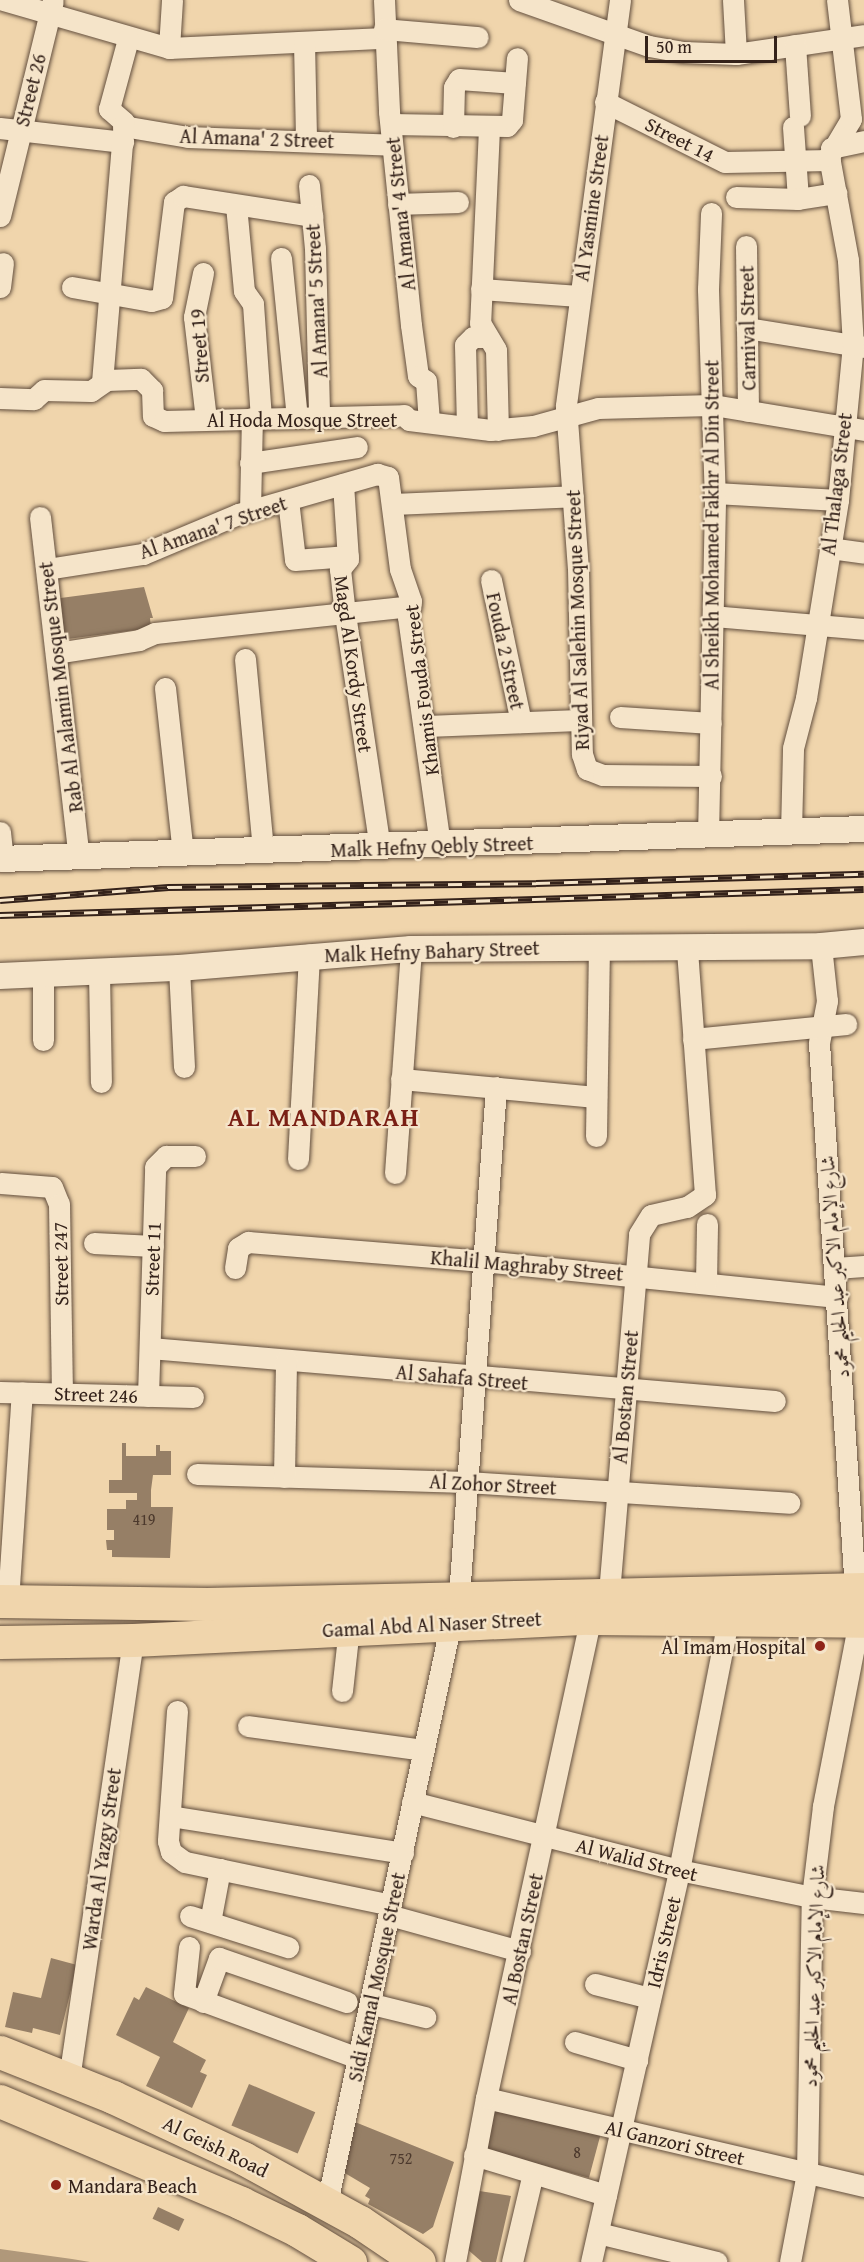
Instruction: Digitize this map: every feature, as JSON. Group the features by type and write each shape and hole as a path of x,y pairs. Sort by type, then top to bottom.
{"main road":[{"name":"Gamal Abd Al Naser Street","path":"4,1601 455,1609 600,1605 861,1605"},
{"name":"Gamal Abd Al Naser Street","path":"600,1605 728,1620 861,1605"},
{"name":"Gamal Abd Al Naser Street","path":"0,1642 133,1640 349,1628 455,1609"},
{"name":"Al Geish Road","path":"0,2052 69,2079 200,2137 327,2203 419,2262"},
{"name":"Al Geish Road","path":"0,2101 241,2203 297,2230 350,2262"}],"street":[{"path":"3,0 51,7 128,39 169,48 304,42 384,34 478,37"},
{"path":"169,48 172,0"},
{"name":"Al Amana' 4 Street","path":"384,0 384,34 398,204 418,376 426,381 429,422"},
{"path":"519,0 650,46 736,54 864,35"},
{"name":"Al Yasmine Street","path":"567,417 579,296 620,0"},
{"path":"734,0 736,54"},
{"path":"830,154 848,129 851,119 837,0"},
{"name":"Street 26","path":"0,216 10,129 51,7"},
{"path":"102,382 123,134 122,118 109,110 128,39"},
{"path":"304,42 306,140"},
{"path":"795,45 797,121 795,161 798,199"},
{"path":"498,430 496,350 480,323 489,128 507,126 512,120 518,57"},
{"path":"453,127 454,87 459,79 515,83"},
{"name":"Street 14","path":"605,102 716,159 795,161 830,154 864,141"},
{"name":"Al Amana' 2 Street","path":"10,129 306,140 453,127 489,128"},
{"name":"Al Thalaga Street","path":"791,832 792,748 806,698 838,500 843,428 858,346 848,260 830,154"},
{"name":"Al Amana' 5 Street","path":"309,185 320,363 319,416"},
{"path":"736,197 798,199 837,193"},
{"path":"72,287 151,302 162,298 174,202 178,198 312,216"},
{"path":"398,204 458,202"},
{"path":"236,205 244,291 254,304 256,418 250,463 250,511"},
{"name":"Al Sheikh Mohamed Fakhr Al Din Street","path":"708,836 715,493 708,289 711,213"},
{"name":"Carnival Street","path":"746,246 748,411"},
{"path":"281,258 297,417"},
{"path":"0,287 3,263"},
{"name":"Street 19","path":"203,273 194,317 206,419"},
{"path":"481,289 579,296"},
{"path":"747,328 858,346"},
{"path":"467,428 465,345 469,338 487,337"},
{"name":"Al Hoda Mosque Street","path":"0,398 34,399 48,389 91,391 102,382 146,381 152,390 150,411 158,420 404,415 410,420 498,430 533,426 598,408 713,405 864,430"},
{"name":"Riyad Al Salehin Mosque Street","path":"567,417 580,610 583,762 594,774 711,776"},
{"path":"250,463 357,447"},
{"name":"Al Amana' 7 Street","path":"46,569 143,554 250,511 377,474"},
{"name":"Khamis Fouda Street","path":"377,474 388,477 400,569 411,606 408,617 440,846"},
{"name":"Magd Al Kordy Street","path":"343,484 348,556 340,568 380,847"},
{"path":"715,493 838,500"},
{"path":"393,504 573,496"},
{"path":"288,500 295,560 348,556"},
{"name":"Rab Al Aalamin Mosque Street","path":"40,517 79,857"},
{"path":"830,548 864,553"},
{"name":"Fouda 2 Street","path":"491,580 521,722"},
{"path":"56,653 139,640 155,633 411,606"},
{"path":"713,616 864,629"},
{"path":"245,659 263,851"},
{"path":"165,688 183,854"},
{"path":"620,717 711,723"},
{"path":"424,726 581,720"},
{"name":"Malk Hefny Qebly Street","path":"1,859 440,846 864,829"},
{"path":"0,832 1,859"},
{"name":"Malk Hefny Bahary Street","path":"0,976 179,968 309,954 411,949 821,946 864,942"},
{"name":"شارع الإمام الاكبر عبد الحليم محمود","path":"790,2262 807,2173 812,1897 823,1806 861,1605 854,1407 837,1297 835,1268 821,1026 827,1001 821,946"},
{"path":"596,1136 600,947"},
{"path":"687,947 693,1039 846,1024"},
{"path":"394,1173 411,949"},
{"path":"298,1159 309,954"},
{"path":"179,968 184,1067"},
{"path":"99,972 101,1082"},
{"path":"43,974 43,1040"},
{"name":"Al Bostan Street","path":"455,2262 486,2098 544,1836 600,1605 618,1491 640,1226 651,1215 687,1207 705,1195 693,1039"},
{"path":"401,1079 596,1097"},
{"name":"Sidi Kamal Mosque Street","path":"327,2203 372,2004 412,1802 455,1609 467,1482 496,1088"},
{"name":"Street 11","path":"148,1396 156,1163 166,1156 195,1156"},
{"name":"Street 247","path":"2,1183 52,1187 59,1204 62,1393"},
{"path":"706,1283 707,1224"},
{"name":"Khalil Maghraby Street","path":"235,1268 238,1248 248,1242 483,1260 837,1297"},
{"path":"94,1243 153,1246"},
{"path":"835,1268 864,1266"},
{"name":"Al Sahafa Street","path":"150,1348 475,1379 775,1401"},
{"path":"284,1477 286,1360"},
{"name":"Street 246","path":"0,1392 193,1397"},
{"path":"4,1601 22,1392"},
{"name":"Al Zohor Street","path":"197,1474 467,1482 789,1503"},
{"name":"Idris Street","path":"591,2262 679,1870 728,1620"},
{"path":"342,1691 349,1628"},
{"name":"Warda Al Yazgy Street","path":"69,2079 133,1640"},
{"path":"177,1711 170,1816 171,1852 185,1863 220,1869 390,1910 520,1951"},
{"path":"248,1726 423,1750"},
{"name":"Al Walid Street","path":"412,1802 679,1870 812,1897 864,1903"},
{"path":"170,1816 403,1853"},
{"path":"210,1922 220,1869"},
{"path":"190,1916 288,1947"},
{"path":"189,1947 184,1994 358,2058"},
{"path":"203,2002 219,1958 348,2002"},
{"path":"595,1984 650,1998"},
{"path":"372,2004 425,2017"},
{"path":"575,2042 637,2060"},
{"name":"Al Ganzori Street","path":"486,2098 864,2186"},
{"path":"474,2155 606,2195"},
{"path":"512,2262 533,2173"},
{"path":"598,2233 717,2262"}],"shaded area":[{"path":"0,2249 72,2259 90,2262 0,2262"}],"building":[{"path":"144,587 153,618 150,618 151,628 60,640 53,599"},
{"path":"122,1443 126,1443 126,1456 156,1456 156,1445 160,1445 160,1451 171,1451 171,1475 153,1475 151,1490 151,1507 173,1507 170,1558 112,1557 112,1550 107,1550 106,1540 114,1540 114,1530 107,1530 107,1509 126,1509 126,1500 137,1500 137,1493 109,1493 109,1480 122,1480"},
{"path":"51,1958 77,1965 60,2035 33,2028 32,2033 5,2027 13,1992 41,1998"},
{"path":"146,1987 189,2008 173,2042 206,2060 200,2072 207,2075 192,2108 146,2086 160,2057 116,2035 134,1997 139,2000"},
{"path":"249,2084 315,2112 298,2154 231,2125"},
{"path":"492,2103 601,2132 589,2178 480,2148"},
{"path":"350,2120 454,2162 433,2227 423,2234 368,2204 370,2199 365,2196 370,2188 338,2169"},
{"path":"473,2190 511,2196 496,2262 482,2262 459,2242"},
{"path":"158,2207 184,2219 179,2231 153,2219"}],"railway":[{"path":"0,900 168,887 536,883 864,874"},
{"path":"0,915 864,889"}],"place":[{"name":"Al Imam Hospital","path":"820,1646"},
{"name":"Mandara Beach","path":"56,2185"}],"district":[{"name":"AL MANDARAH","path":"324,1117"}]}
